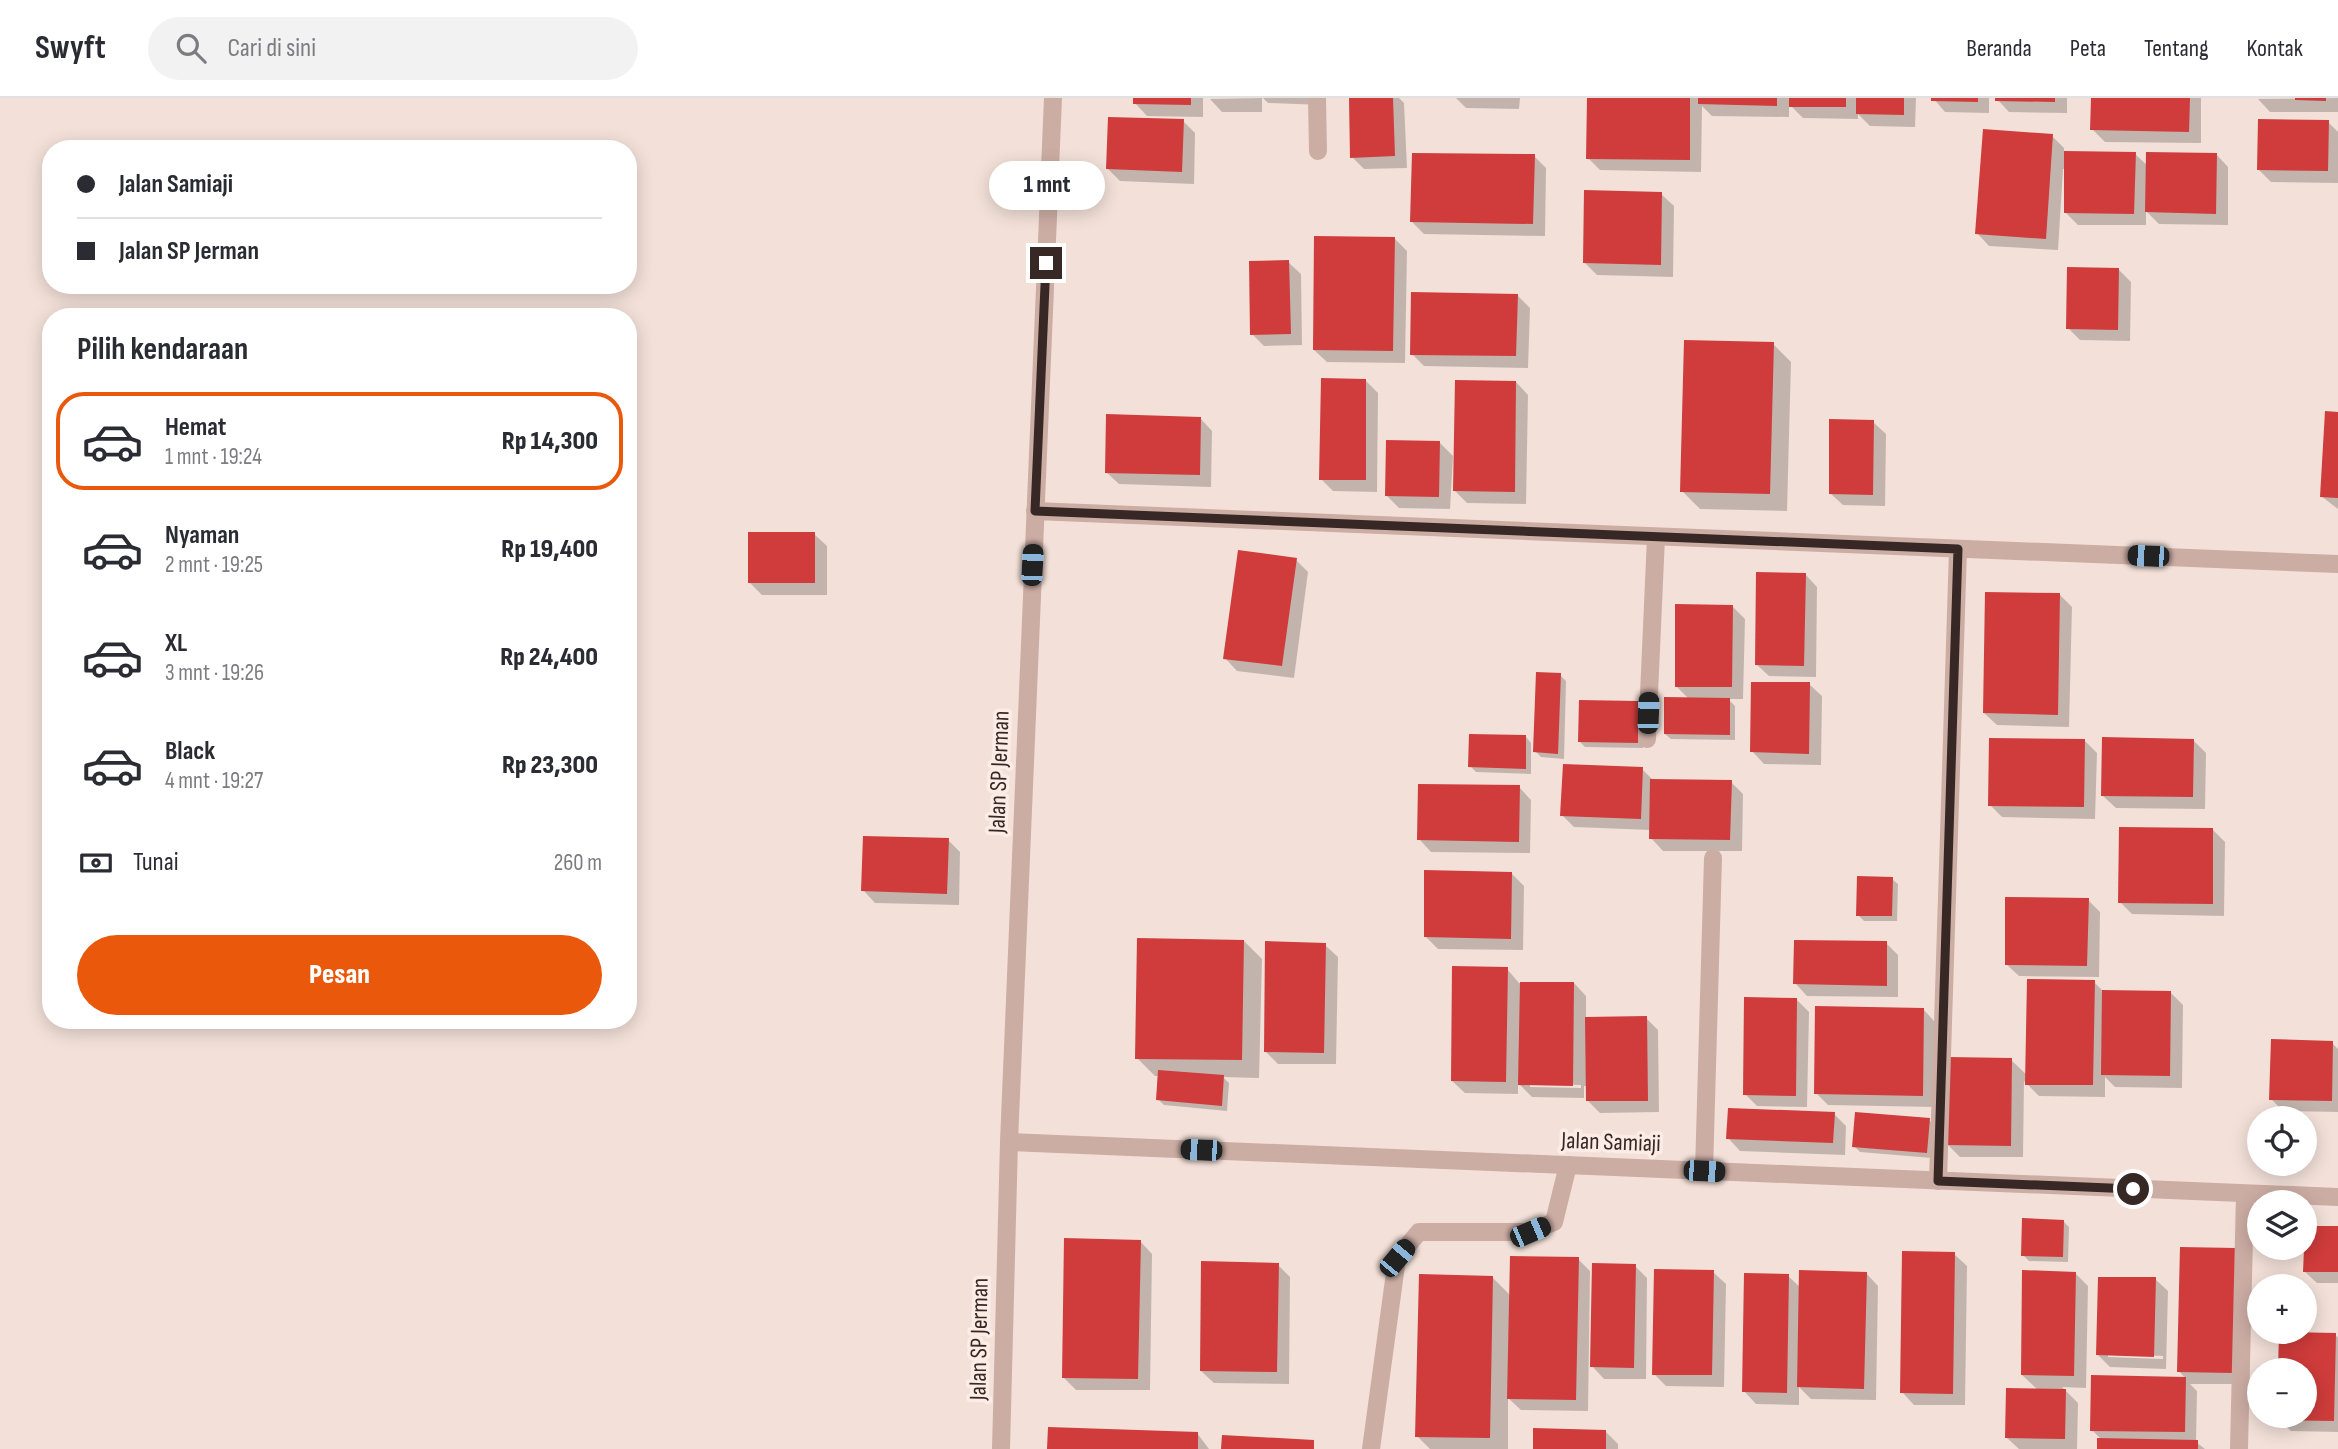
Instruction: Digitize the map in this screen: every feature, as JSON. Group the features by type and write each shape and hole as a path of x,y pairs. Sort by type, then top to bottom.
{"street":[{"name":"Jalan SP Jerman","path":"1001,1449 1009,1142 1053,98"},
{"path":"1317,98 1318,151"},
{"path":"1035,511 2338,564"},
{"path":"1647,738 1656,537"},
{"path":"1938,1181 1958,549"},
{"path":"1704,1171 1713,858"},
{"name":"Jalan Samiaji","path":"1009,1142 2338,1198"},
{"path":"1371,1449 1397,1258 1419,1232 1530,1232 1554,1222 1569,1165"},
{"path":"2239,1449 2245,1194"}],"building":[{"path":"1133,98 1191,98 1191,105 1133,104"},
{"path":"1349,98 1393,98 1395,156 1350,158"},
{"path":"1587,98 1690,98 1690,160 1586,159"},
{"path":"1698,98 1777,98 1777,106 1698,104"},
{"path":"1789,98 1846,98 1846,107 1789,107"},
{"path":"1856,98 1904,98 1904,115 1856,114"},
{"path":"1931,98 1978,98 1978,102 1931,101"},
{"path":"1995,98 2055,98 2055,102 1995,101"},
{"path":"2091,98 2190,98 2189,132 2090,130"},
{"path":"2326,98 2326,101 2295,100"},
{"path":"1108,117 1184,119 1182,172 1106,169"},
{"path":"2258,119 2329,120 2328,171 2257,170"},
{"path":"1983,129 2053,134 2046,239 1975,234"},
{"path":"2064,151 2136,152 2134,214 2064,213"},
{"path":"2146,152 2217,153 2216,214 2145,212"},
{"path":"1412,153 1535,154 1533,224 1410,222"},
{"path":"1584,190 1662,192 1661,265 1583,263"},
{"path":"1314,236 1395,237 1393,351 1313,350"},
{"path":"1289,260 1291,334 1250,335 1249,261"},
{"path":"2067,267 2119,268 2118,330 2066,329"},
{"path":"1411,292 1518,294 1516,356 1410,355"},
{"path":"1684,340 1774,342 1770,494 1680,492"},
{"path":"1321,378 1366,379 1366,480 1319,480"},
{"path":"1455,380 1516,381 1515,492 1453,491"},
{"path":"2325,411 2338,412 2338,498 2320,497"},
{"path":"1106,414 1201,417 1200,475 1105,473"},
{"path":"1829,419 1874,420 1873,495 1829,494"},
{"path":"1386,440 1440,441 1439,497 1385,496"},
{"path":"748,532 815,532 815,583 748,583"},
{"path":"1238,550 1297,558 1282,666 1223,659"},
{"path":"1756,572 1806,573 1804,666 1755,665"},
{"path":"1985,592 2060,593 2058,715 1983,713"},
{"path":"1675,604 1733,605 1732,687 1675,687"},
{"path":"1536,672 1561,673 1558,754 1533,752"},
{"path":"1751,682 1810,682 1809,754 1750,752"},
{"path":"1664,697 1730,698 1730,735 1664,734"},
{"path":"1579,700 1638,701 1638,743 1578,742"},
{"path":"1469,734 1526,735 1526,769 1468,767"},
{"path":"2102,737 2194,739 2193,797 2101,796"},
{"path":"1989,738 2085,739 2084,807 1988,806"},
{"path":"1563,764 1643,767 1641,819 1560,816"},
{"path":"1650,779 1732,780 1730,840 1649,839"},
{"path":"1418,784 1520,785 1519,842 1417,840"},
{"path":"2119,827 2213,828 2213,904 2118,903"},
{"path":"863,836 949,838 947,894 861,891"},
{"path":"1424,870 1512,872 1511,939 1424,937"},
{"path":"1857,876 1893,877 1892,916 1856,916"},
{"path":"2005,897 2089,898 2087,966 2005,965"},
{"path":"1137,938 1244,940 1242,1060 1135,1059"},
{"path":"1794,940 1887,941 1887,986 1793,984"},
{"path":"1265,941 1326,943 1324,1053 1264,1052"},
{"path":"1452,966 1508,967 1506,1082 1451,1081"},
{"path":"2027,979 2095,980 2093,1085 2025,1085"},
{"path":"1520,982 1574,982 1573,1086 1518,1085"},
{"path":"2102,990 2171,991 2170,1076 2101,1075"},
{"path":"1744,997 1797,998 1796,1096 1743,1095"},
{"path":"1815,1006 1924,1008 1923,1096 1814,1094"},
{"path":"1647,1016 1648,1101 1586,1101 1585,1017"},
{"path":"2271,1039 2333,1041 2332,1101 2269,1100"},
{"path":"1947,1057 2012,1058 2011,1146 1946,1145"},
{"path":"1158,1070 1224,1075 1222,1106 1156,1100"},
{"path":"1728,1108 1835,1112 1833,1143 1726,1139"},
{"path":"1855,1112 1930,1118 1927,1153 1852,1147"},
{"path":"2022,1218 2064,1220 2063,1257 2021,1256"},
{"path":"2317,1226 2338,1226 2338,1272 2303,1272 2304,1260 2317,1260"},
{"path":"1064,1238 1141,1240 1138,1379 1062,1378"},
{"path":"2180,1247 2236,1248 2234,1373 2177,1372"},
{"path":"1902,1251 1955,1252 1953,1394 1900,1393"},
{"path":"1510,1256 1579,1257 1576,1400 1507,1399"},
{"path":"1201,1261 1279,1263 1277,1372 1200,1371"},
{"path":"1592,1263 1636,1264 1634,1368 1590,1367"},
{"path":"1654,1269 1714,1270 1712,1375 1652,1375"},
{"path":"1799,1270 1867,1272 1864,1389 1797,1387"},
{"path":"2022,1270 2076,1272 2074,1376 2021,1375"},
{"path":"1744,1273 1789,1274 1787,1393 1742,1392"},
{"path":"1419,1274 1493,1276 1490,1438 1415,1437"},
{"path":"2098,1277 2156,1277 2154,1357 2096,1355"},
{"path":"2317,1333 2336,1333 2334,1421 2317,1421 2317,1358 2278,1358 2279,1344 2317,1344"},
{"path":"2091,1375 2186,1377 2185,1432 2090,1431"},
{"path":"2006,1388 2066,1389 2065,1439 2005,1438"},
{"path":"1048,1427 1198,1432 1198,1449 1047,1449"},
{"path":"1533,1428 1606,1430 1606,1449 1533,1449"},
{"path":"1222,1435 1314,1440 1314,1449 1221,1449"},
{"path":"2097,1438 2198,1440 2198,1449 2097,1449"}],"route":[{"path":"1046,263 1035,511 1958,549 1938,1181 2133,1189"}]}
